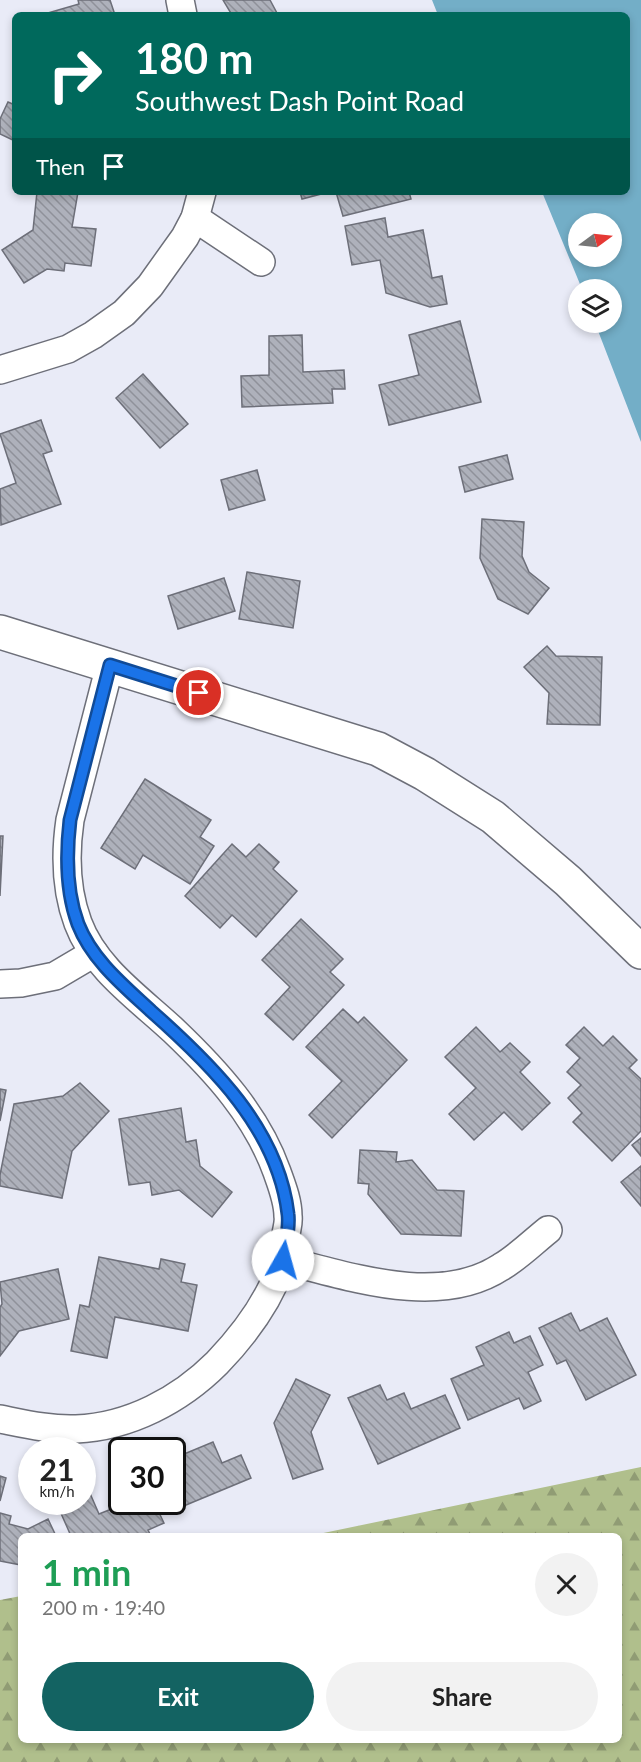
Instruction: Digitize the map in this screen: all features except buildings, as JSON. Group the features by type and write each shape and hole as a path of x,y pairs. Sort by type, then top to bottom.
{"main road":[{"path":"0,632 378,749 425,774 493,816 568,881 641,952"}],"street":[{"path":"0,370 68,349 93,335 123,313 156,279 185,237 195,218 201,195"},
{"path":"195,218 261,261"},
{"path":"0,1419 45,1428 90,1428 138,1415 170,1401 201,1378 252,1323 283,1260 288,1217 283,1186 259,1130 240,1101 201,1059 114,976 94,953 78,924 69,880 67,841 70,820 110,665"},
{"path":"0,984 21,983 55,976 94,953"},
{"path":"283,1260 380,1284 433,1287 468,1282 501,1268 548,1230"}],"green space":[{"path":"641,1467 641,1762 0,1762 0,1600 18,1597 18,1743 622,1743 622,1533 323,1533"}],"water":[{"path":"432,0 641,0 641,442 599,333 622,333 622,279 578,279 573,267 622,267 622,213 568,213 568,255 543,195 630,195 630,12 437,12"}],"route":[{"path":"199,693 110,665 70,820 67,841 69,880 78,924 94,953 114,976 201,1059 240,1101 259,1130 283,1186 288,1217 283,1260"}]}
